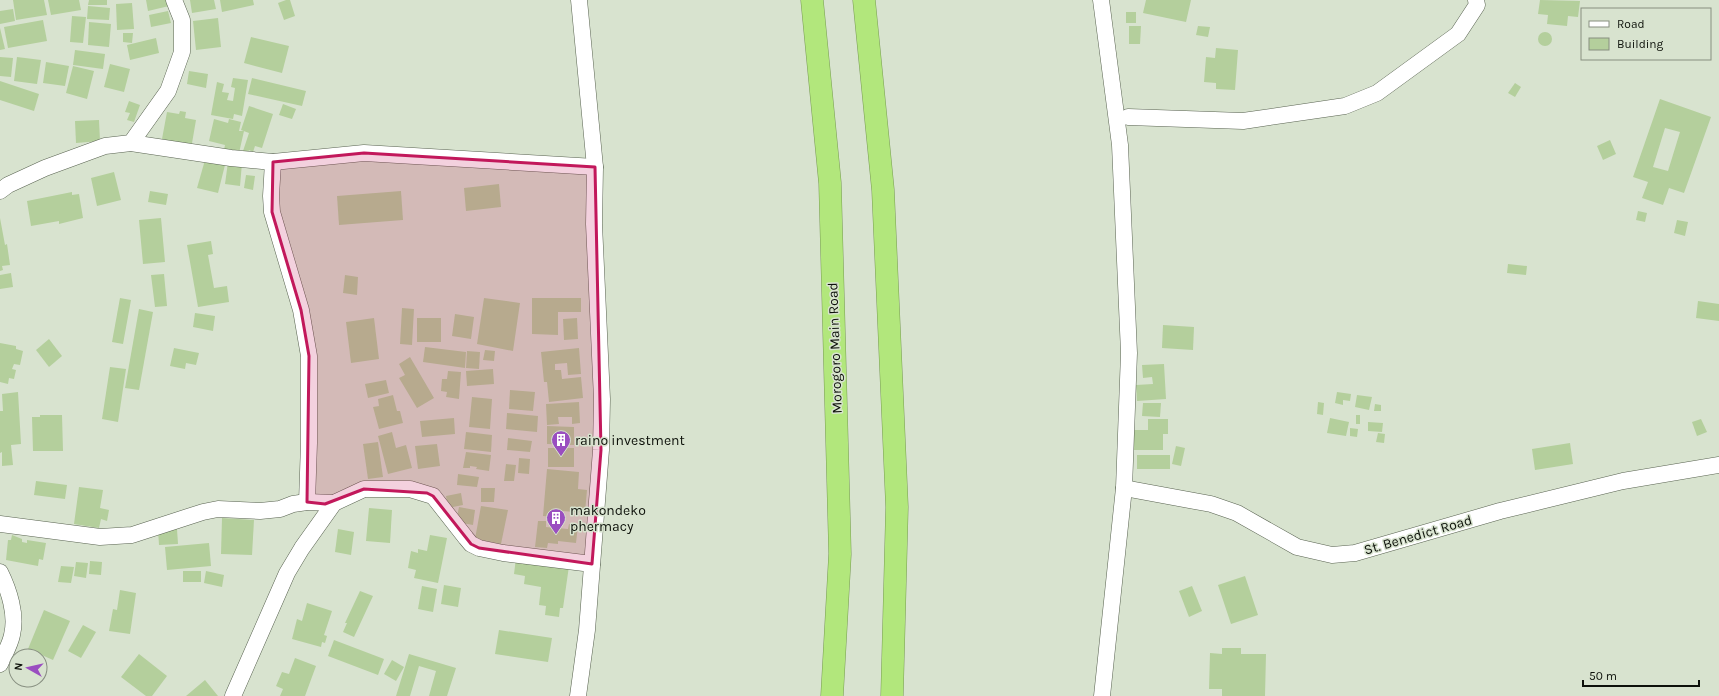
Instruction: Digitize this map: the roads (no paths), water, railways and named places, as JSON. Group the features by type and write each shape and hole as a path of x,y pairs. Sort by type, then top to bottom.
{"highway":[{"name":"Morogoro Main Road","path":"812,0 831,199 840,554 832,696"},
{"path":"864,0 883,190 896,491 892,696"}],"street":[{"path":"131,143 168,90 182,52 182,20 174,0"},
{"path":"578,0 595,167 594,224 602,421 587,630 578,696"},
{"path":"1101,0 1120,145 1129,353 1124,488 1102,696"},
{"path":"1128,117 1244,121 1345,106 1377,93 1458,34 1477,4 1476,0"},
{"path":"0,191 8,185 45,168 105,146 131,143 231,158 273,162 364,153 595,167"},
{"path":"273,162 271,196 272,212 301,310 308,356 309,443 307,502"},
{"name":"St. Benedict Road","path":"1124,488 1211,504 1237,513 1297,546 1332,555 1355,553 1500,511 1623,481 1719,465"},
{"path":"0,524 100,537 132,535 203,512 218,509 260,511 280,509 293,504 307,502 334,503 364,489 410,489 433,496 471,544 479,548 503,553 592,564"},
{"path":"232,696 287,573 302,548 334,503"},
{"path":"0,572 7,587 14,625 12,637 0,664"}],"place":[{"name":"raino investment","path":"561,457"},
{"name":"makondeko phermacy","path":"556,535"}]}
